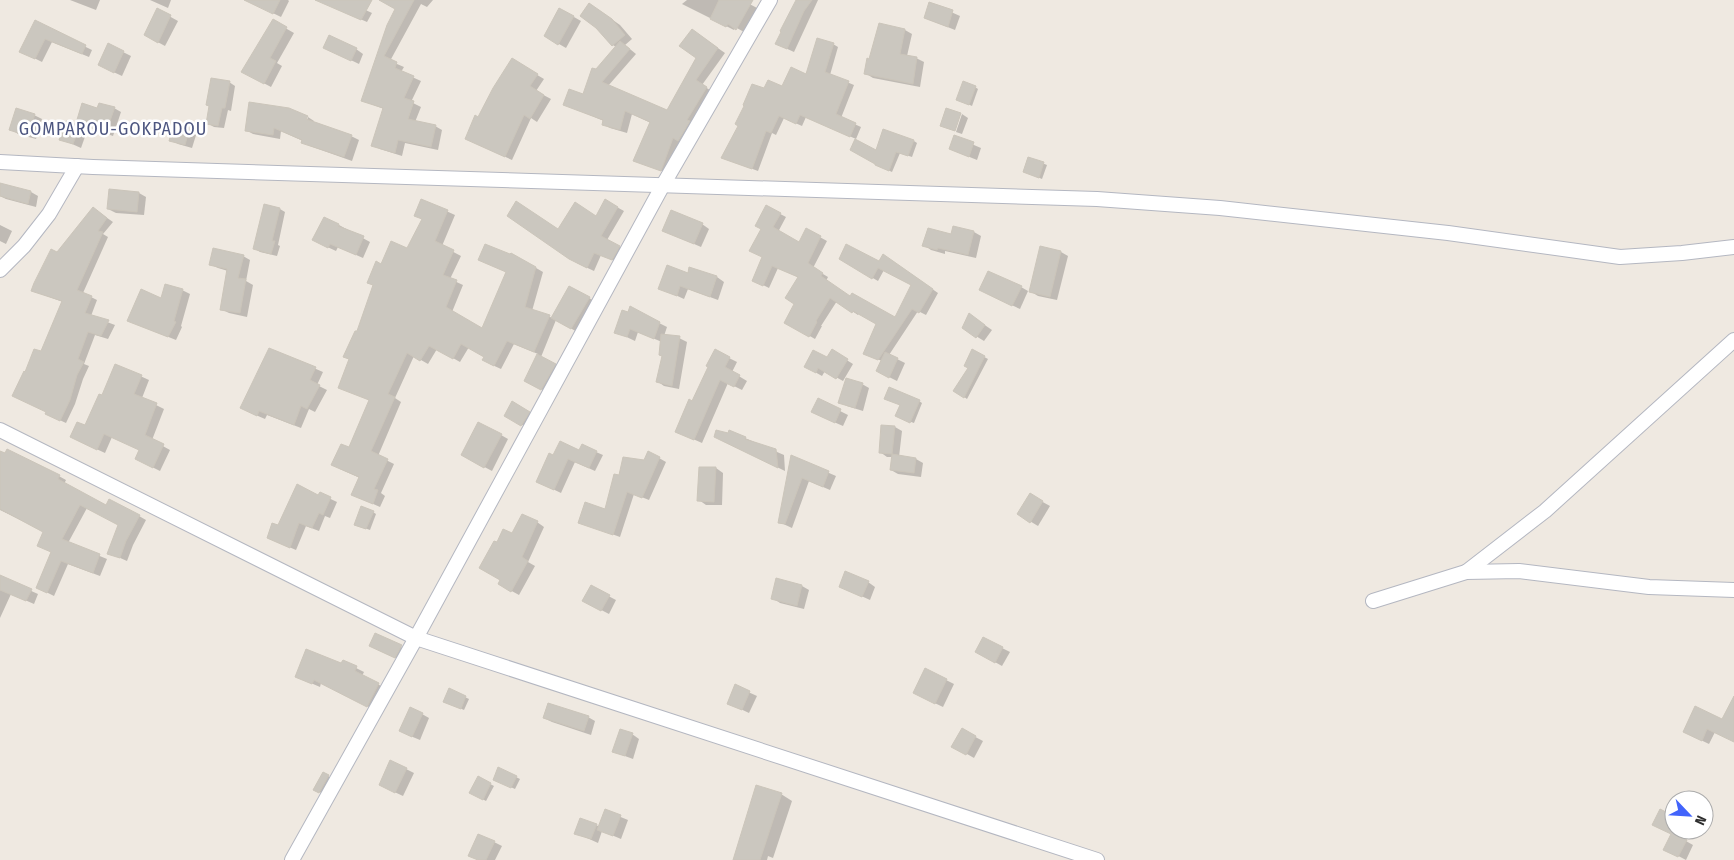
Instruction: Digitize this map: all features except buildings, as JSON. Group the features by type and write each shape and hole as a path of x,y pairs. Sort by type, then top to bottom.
{"street":[{"path":"292,860 416,638 663,186 770,0"},
{"path":"0,162 663,186 1097,199 1220,208 1438,232 1620,257 1709,250 1734,246"},
{"path":"0,270 24,246 49,214 77,166"},
{"path":"1709,250 1734,258"},
{"path":"1466,572 1545,511 1734,340"},
{"path":"0,430 416,638 1097,860"},
{"path":"1373,601 1466,572 1519,570 1649,587 1734,590"}],"district":[{"name":"GOMPAROU-GOKPADOU","path":"113,129"}]}
